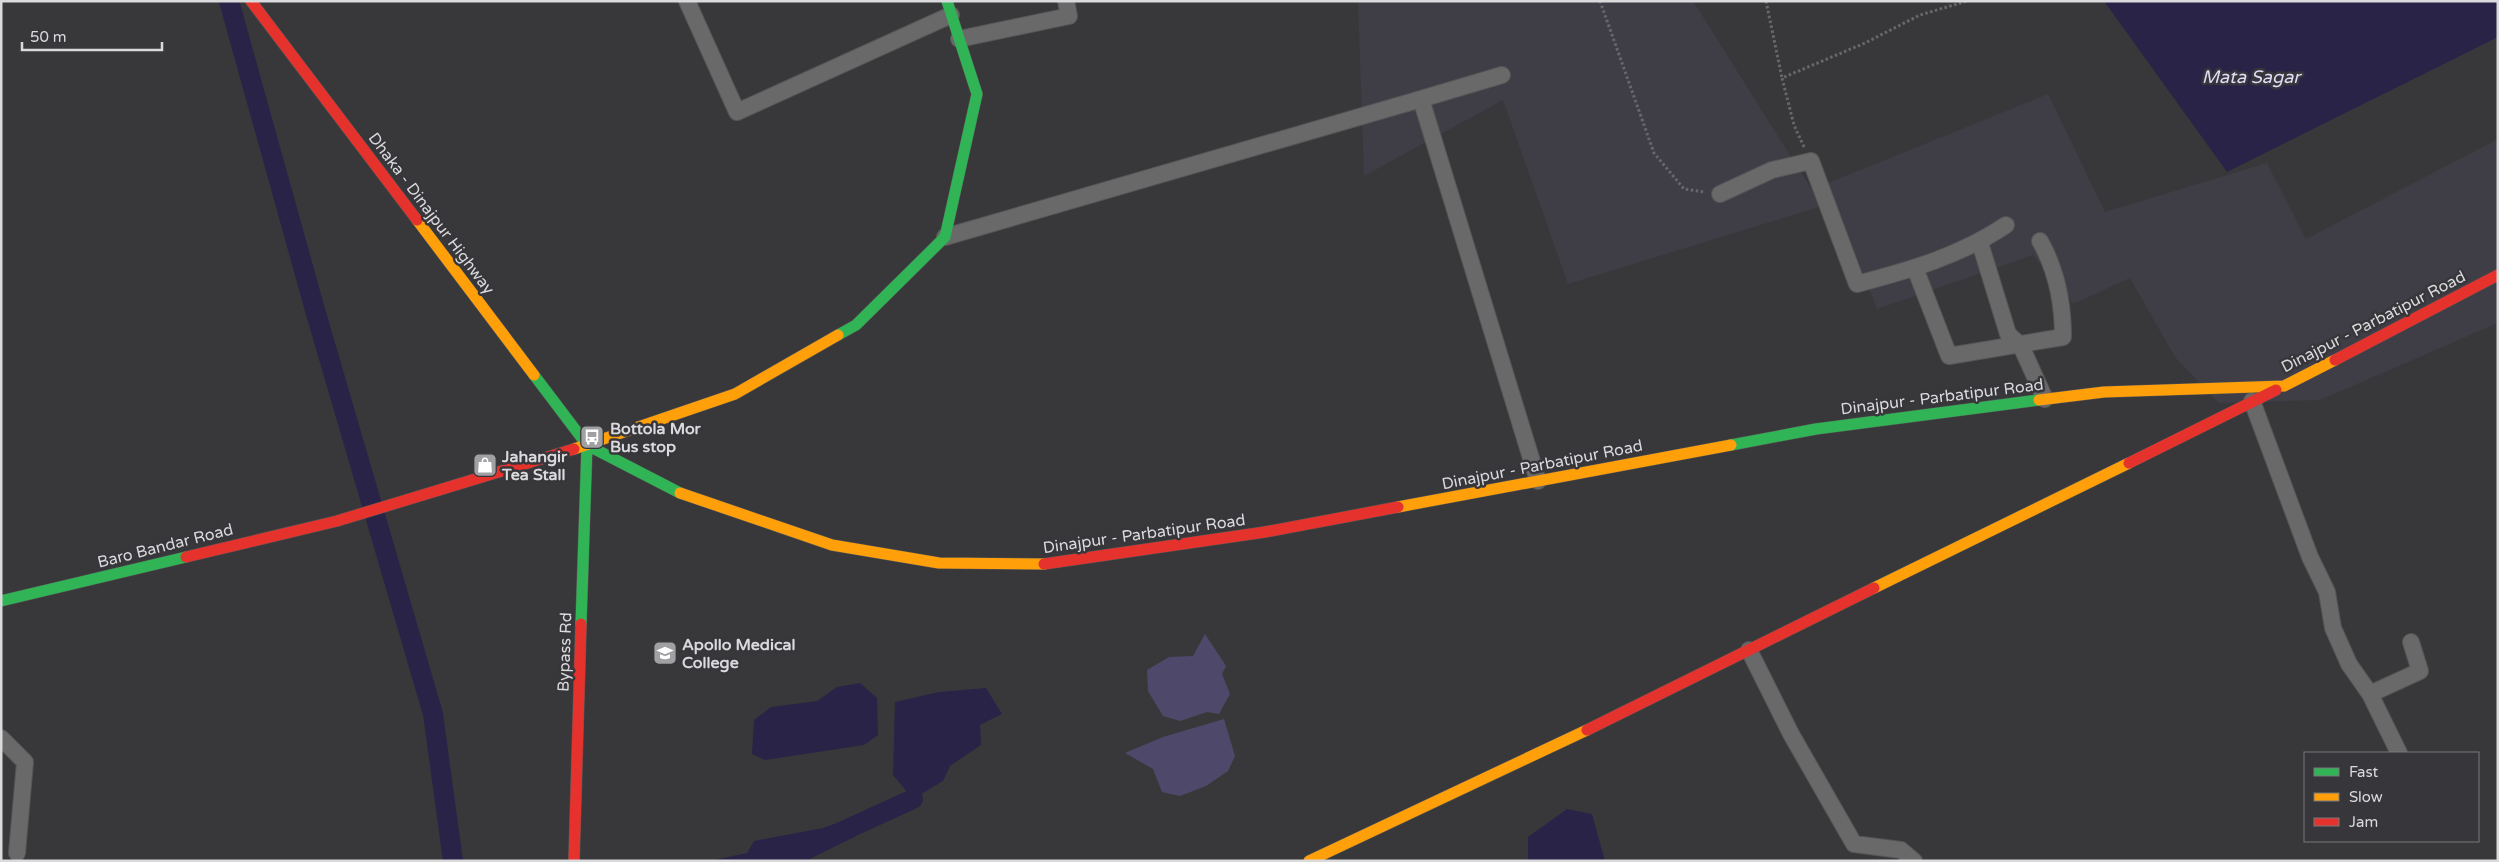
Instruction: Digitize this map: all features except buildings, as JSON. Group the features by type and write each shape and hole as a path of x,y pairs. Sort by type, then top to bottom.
{"main road":[{"name":"Dhaka - Dinajpur Highway","path":"251,1 587,445"},
{"path":"944,237 977,94 949,8"},
{"name":"Baro Bandar Road","path":"1,602 337,521 587,445 736,394 856,325 944,237"},
{"name":"Dinajpur - Parbatipur Road","path":"587,445 695,500 832,545 939,563 1039,565 1265,532 1816,429 2104,392 2284,386 2498,275"},
{"path":"1309,861 1501,772 2284,386"},
{"name":"Bypass Rd","path":"574,861 587,445"}],"street":[{"path":"687,1 737,112 949,8"},
{"path":"959,39 1069,16 1066,1"},
{"path":"944,237 1502,75"},
{"path":"1421,99 1538,481"},
{"path":"1720,194 1772,170 1811,161 1857,284 1915,268 1980,243 2006,225"},
{"path":"1915,268 1949,356 2021,346 2063,337 2063,310 2052,261 2040,241"},
{"path":"1980,243 2008,334 2021,346 2045,399"},
{"path":"2252,402 2310,557 2327,592 2333,628 2349,664 2370,694 2399,752"},
{"path":"2370,694 2420,671 2410,642"},
{"path":"1749,650 1791,734 1854,844 1901,850 1914,861"},
{"path":"1,738 25,762 16,854"}],"path":[{"path":"1600,1 1654,153 1684,189 1720,194"},
{"path":"1766,1 1794,125 1811,161"},
{"path":"1782,78 1865,43 1920,16 1967,1"}],"shaded area":[{"path":"1358,1 1693,1 1822,206 1568,284 1503,100 1364,176"},
{"path":"2048,94 2105,212 2267,163 2306,239 2498,139 2498,323 2320,400 2219,403 2175,357 2130,278 2073,304 2033,255 1877,309 1828,183"},
{"path":"1205,634 1226,666 1222,674 1230,694 1219,714 1207,712 1180,721 1163,716 1148,691 1147,670 1169,657 1193,656"},
{"path":"1224,719 1235,756 1228,771 1206,786 1180,796 1162,792 1153,769 1125,753 1163,737"}],"water":[{"name":"Mata Sagar","path":"2104,1 2498,1 2498,37 2227,172"},
{"path":"860,683 877,698 878,735 864,745 765,760 752,754 754,720 771,707 817,701 837,687"},
{"path":"986,688 1002,714 980,725 981,745 950,766 943,781 913,799 893,775 895,702 939,692"},
{"path":"1567,809 1592,814 1605,861 1528,861 1528,837"},
{"path":"855,817 856,836 806,861 709,861 747,853 754,841 823,828"}],"waterway":[{"path":"229,1 315,310 433,714 453,861"},
{"path":"832,836 913,799"}],"traffic: fast":[{"path":"838,335 856,325 945,237 977,94 947,1"},
{"path":"534,375 587,445 680,493"},
{"path":"1731,445 1816,429 2039,400"},
{"path":"581,624 587,445"},
{"path":"1,601 186,557"}],"traffic: slow":[{"path":"417,220 534,375"},
{"path":"574,449 735,394 838,335"},
{"path":"2039,400 2104,392 2284,386 2335,360"},
{"path":"1398,507 1731,445"},
{"path":"1874,588 2129,463"},
{"path":"680,493 832,545 939,563 1044,564"},
{"path":"1309,861 1587,730"}],"traffic: jam":[{"path":"251,1 417,220"},
{"path":"2335,360 2498,275"},
{"path":"2129,463 2276,390"},
{"path":"186,557 337,521 574,449"},
{"path":"1044,564 1265,532 1398,507"},
{"path":"1587,730 1874,588"},
{"path":"574,861 581,624"}],"place":[{"name":"Bottola Mor Bus stop","path":"592,437"},
{"name":"Jahangir Tea Stall","path":"485,465"},
{"name":"Apollo Medical College","path":"665,653"}]}
